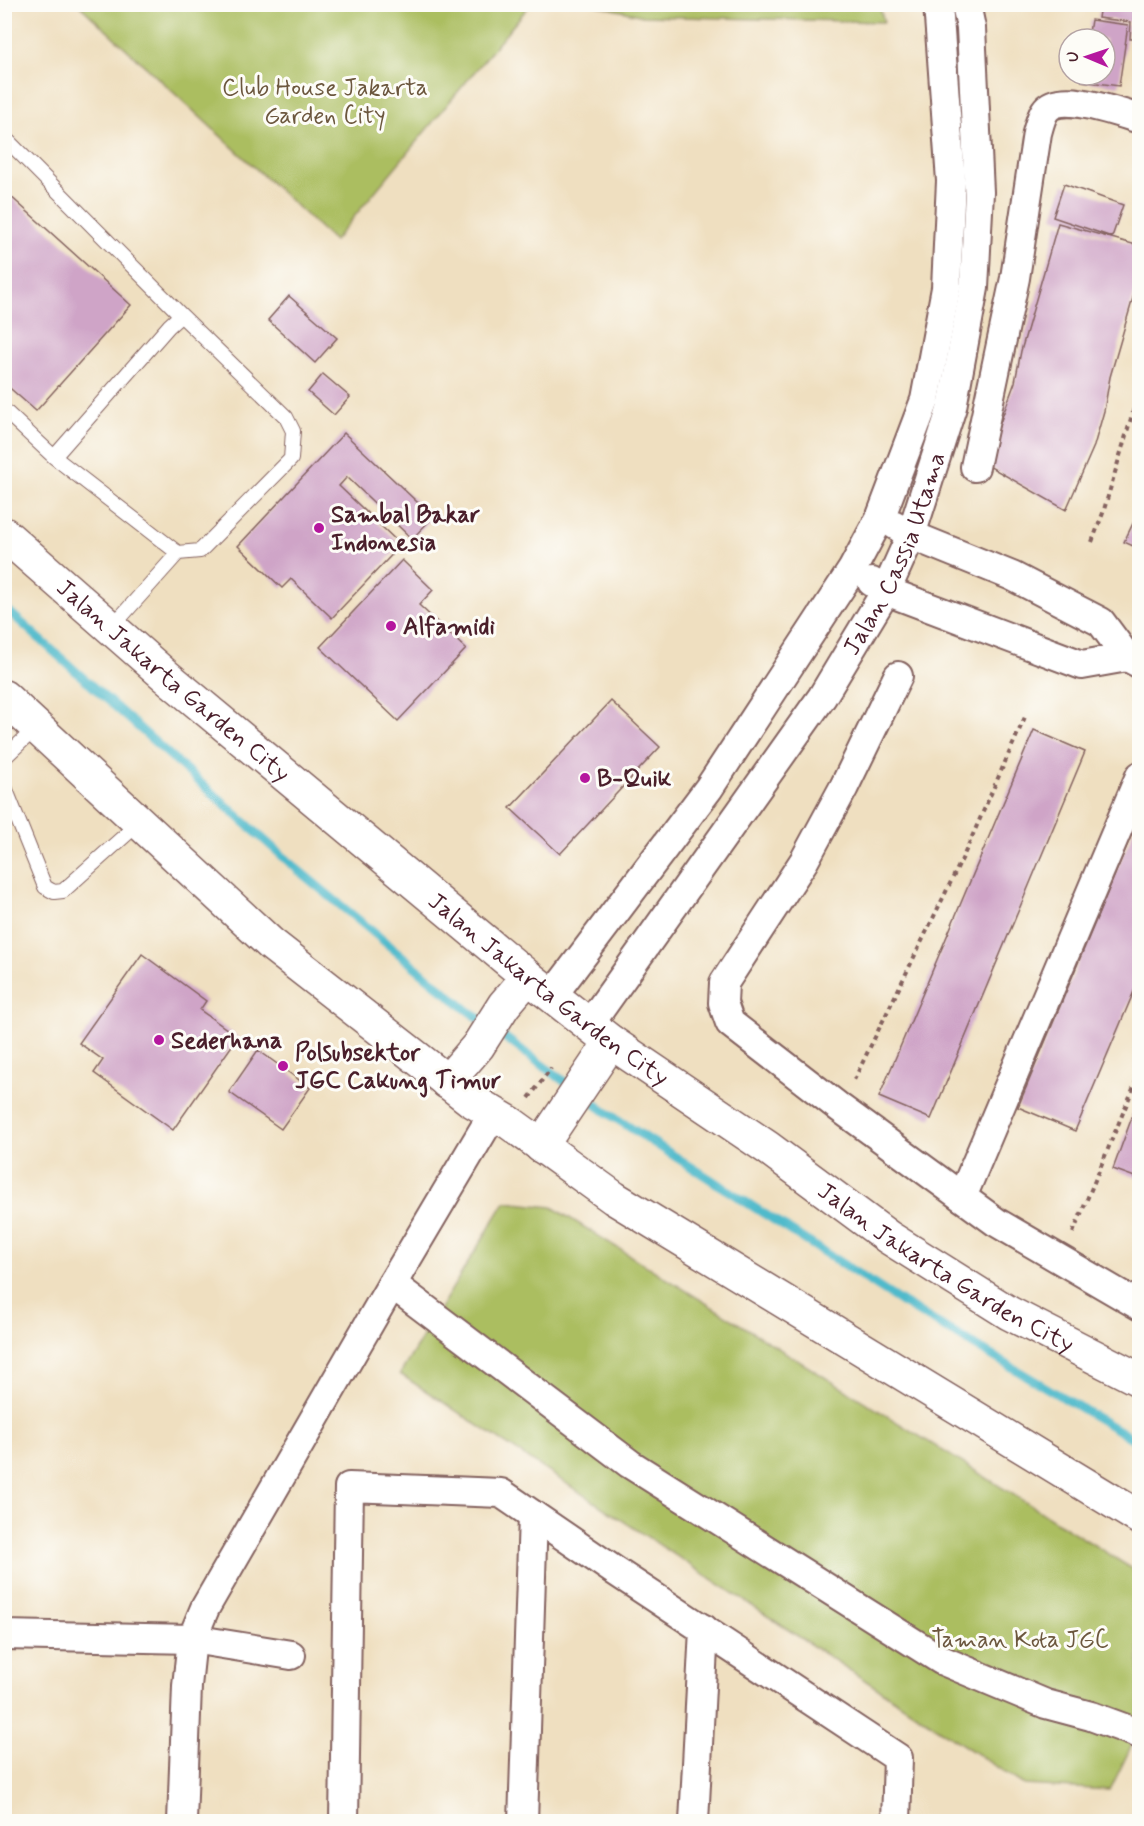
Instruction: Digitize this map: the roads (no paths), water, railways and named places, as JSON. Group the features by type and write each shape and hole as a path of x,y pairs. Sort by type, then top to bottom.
{"street":[{"name":"Jalan Cassia Utama","path":"540,986 709,788 852,570 880,516 924,400 946,288 951,182 938,4"},
{"name":"Jalan Cassia Utama","path":"600,1033 822,697 886,591 911,535 952,407 974,288 980,192 971,28 966,4"},
{"path":"975,467 1015,278 1037,133 1045,111 1053,104 1069,100 1140,118"},
{"path":"880,516 911,535 1012,576 1101,622 1133,661"},
{"name":"Jalan Jakarta Garden City","path":"4,534 166,676 540,986 600,1033 768,1148 888,1237 1009,1312 1140,1380"},
{"path":"852,570 886,591 1082,665 1133,661"},
{"path":"898,676 844,787 804,861 724,983 723,1003 730,1023 840,1108 996,1222 1140,1306"},
{"path":"4,697 271,944 471,1100 542,1146 614,1198 1140,1518"},
{"path":"962,1197 1140,776"},
{"path":"447,1082 478,1046 504,1005 540,986"},
{"path":"542,1146 591,1073 600,1033"},
{"path":"182,1821 187,1686 192,1639 205,1608 493,1113"},
{"path":"392,1284 630,1464 941,1660 1046,1704 1090,1716 1140,1734"},
{"path":"344,1821 349,1486 501,1493 898,1758 896,1821"},
{"path":"523,1821 533,1515"},
{"path":"694,1821 704,1629"},
{"path":"4,1635 192,1639 291,1655"}],"lane":[{"path":"4,141 8,141 286,417 293,431 291,459 200,551 178,553 54,457 4,411"},
{"path":"54,457 181,315"},
{"path":"111,628 178,553"},
{"path":"4,758 37,727"},
{"path":"4,785 45,887 54,892 63,891 140,822"}],"waterway":[{"path":"4,607 298,870 466,1009 606,1112 903,1303 1140,1443"}],"place":[{"name":"Sambal Bakar Indonesia","path":"319,528"},
{"name":"Alfamidi","path":"391,626"},
{"name":"B-Quik","path":"585,778"},
{"name":"Sederhana","path":"159,1040"},
{"name":"Polsubsektor JGC Cakung Timur","path":"283,1066"}],"park label":[{"name":"Club House Jakarta Garden City","path":"325,101"},
{"name":"Taman Kota JGC","path":"1020,1639"}]}
